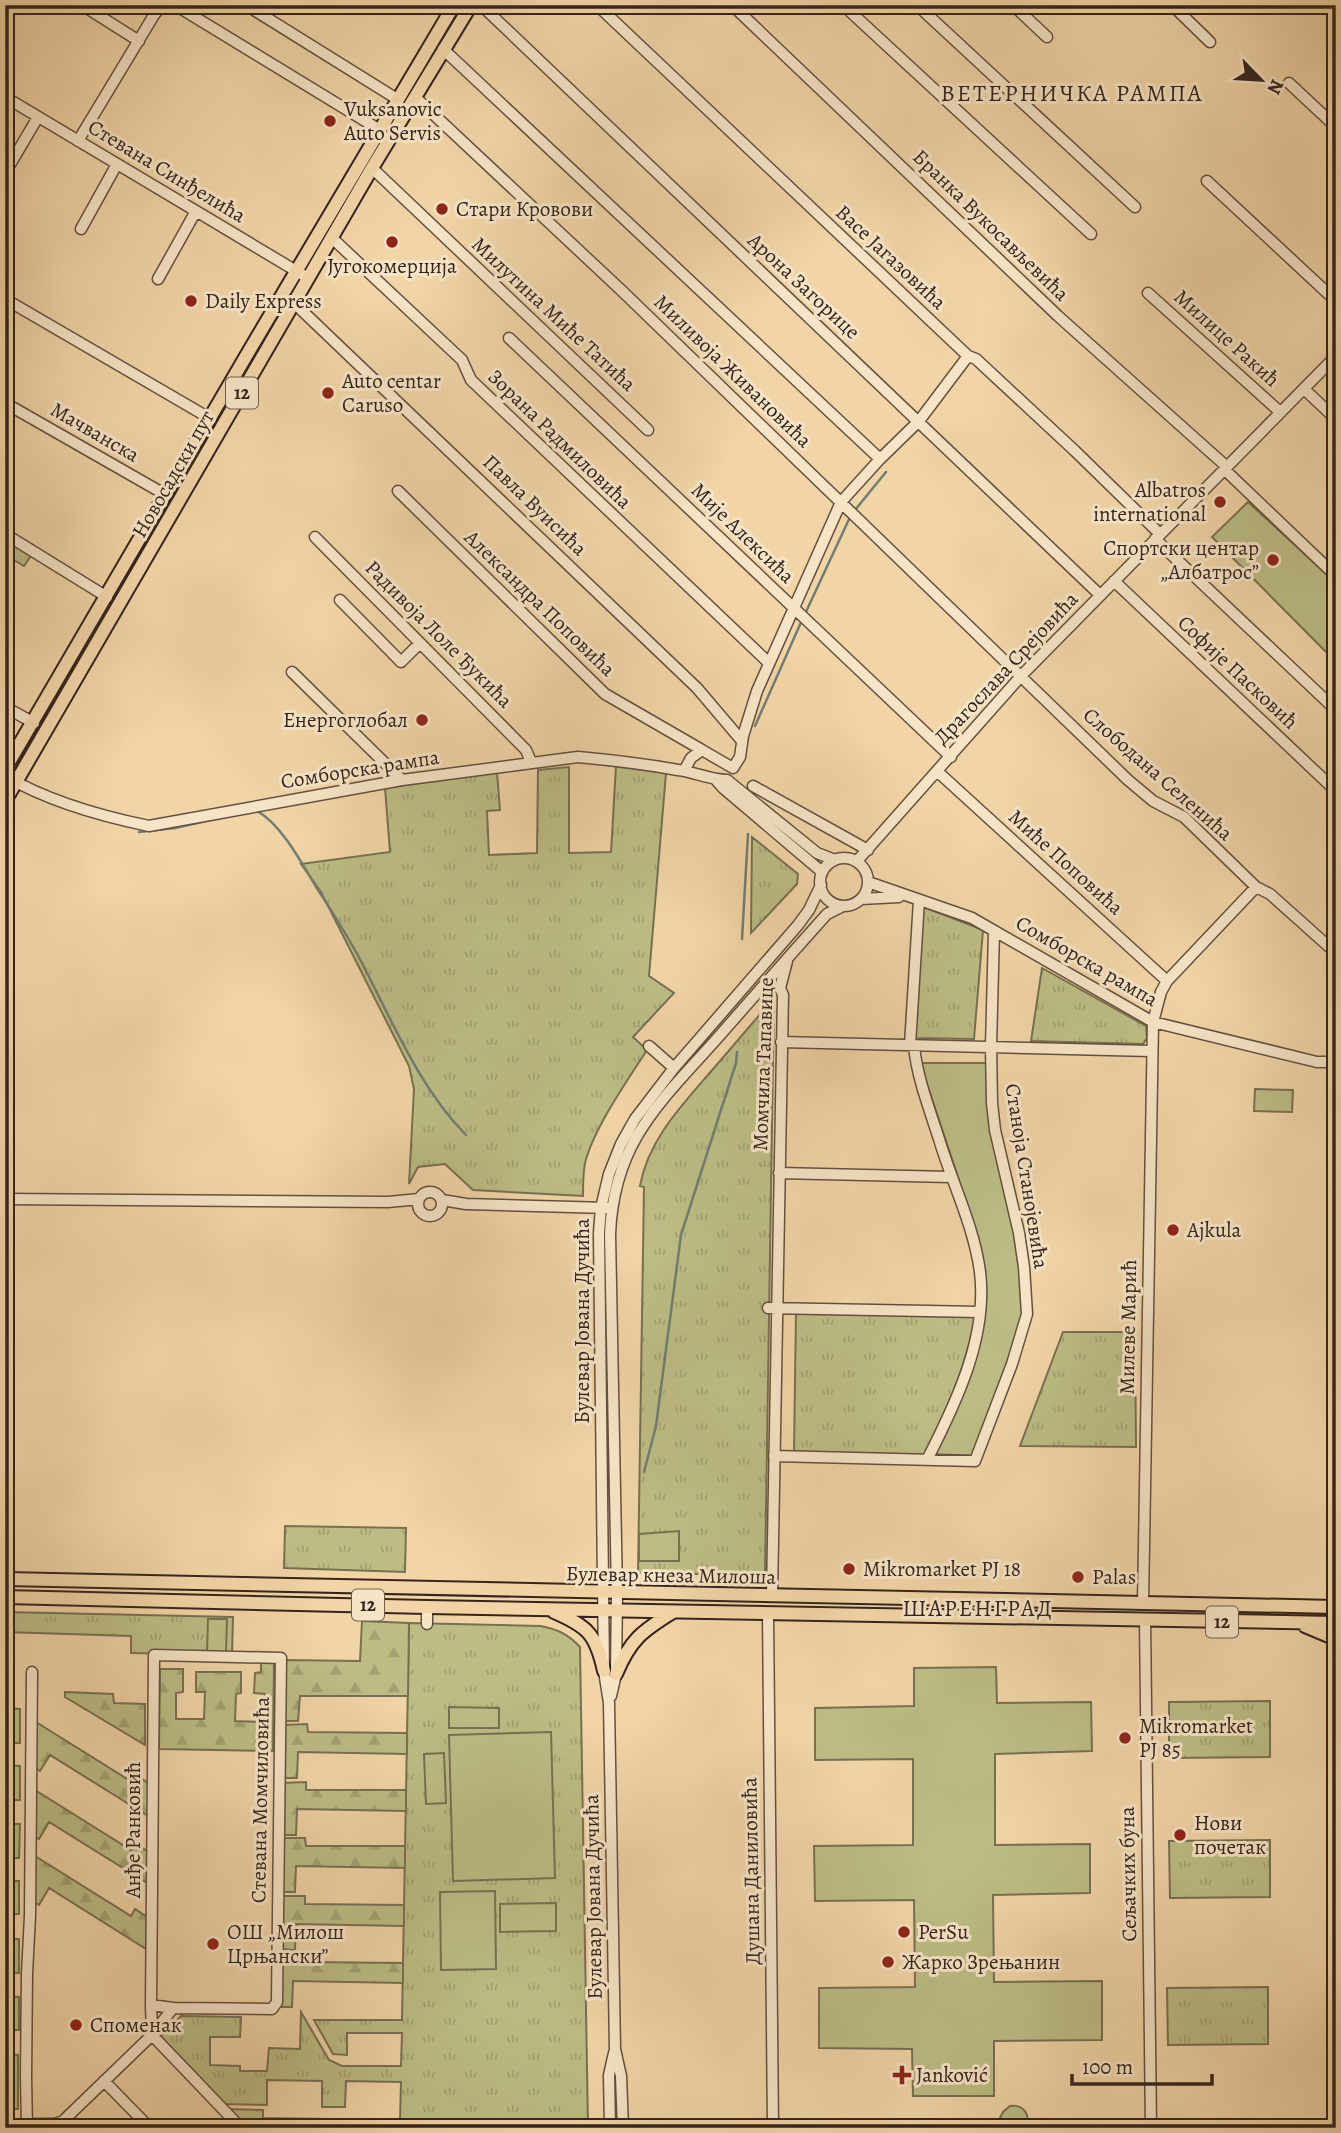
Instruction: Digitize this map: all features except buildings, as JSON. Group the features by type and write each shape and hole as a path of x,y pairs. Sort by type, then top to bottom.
{"main road":[{"name":"Новосадски пут","path":"5,769 211,419 302,275 397,99 454,5"},
{"name":"Новосадски пут","path":"11,779 294,303 302,275 332,238 471,5"},
{"name":"12","path":"5,801 11,779"},
{"name":"Булевар кнеза Милоша","path":"5,1579 1336,1607"},
{"path":"229,1584 229,1602"},
{"name":"Булевар кнеза Милоша","path":"5,1597 1336,1623"},
{"path":"548,1609 580,1624 594,1637 610,1673"},
{"path":"610,1673 637,1635 673,1611"},
{"name":"12","path":"1299,1623 1336,1639"}],"street":[{"path":"82,5 139,41"},
{"path":"78,141 162,5"},
{"path":"175,5 380,130"},
{"path":"246,5 397,99"},
{"name":"Арона Загорице","path":"481,5 1100,595"},
{"name":"Васе Јагазовића","path":"597,5 968,356 976,359 1027,405 1336,710"},
{"name":"Бранка Вукосављевића","path":"732,5 1058,316 1226,469 1336,576"},
{"path":"844,5 1091,234"},
{"path":"917,5 1135,207"},
{"path":"1013,5 1047,37"},
{"path":"1172,5 1210,41"},
{"path":"443,49 880,459"},
{"path":"1289,83 1336,127"},
{"name":"Стевана Синђелића","path":"5,97 302,275"},
{"name":"Миливоја Живановића","path":"415,97 854,513 1021,677"},
{"path":"5,173 38,117"},
{"path":"81,229 117,164"},
{"name":"Милутина Миће Татића","path":"372,168 648,430"},
{"path":"1207,181 1336,301"},
{"path":"158,279 196,211"},
{"name":"Зорана Радмиловића","path":"332,238 462,360 471,380 769,663"},
{"name":"Милице Ракић","path":"1148,292 1280,412"},
{"path":"5,299 211,419"},
{"name":"Павла Вуисића","path":"294,303 696,688 742,741"},
{"name":"Мије Алексића","path":"509,338 951,757"},
{"path":"742,741 757,691 769,663 801,615 841,502 919,421 968,356"},
{"name":"Драгослава Срејовића","path":"857,862 1021,677 1336,356"},
{"path":"1304,389 1336,419"},
{"name":"Мачванска","path":"5,403 166,495"},
{"name":"Александра Поповића","path":"398,491 605,694 733,768 740,757 742,741"},
{"path":"5,534 107,597"},
{"name":"Радивоја Лоле Ђукића","path":"314,537 526,750 531,762"},
{"name":"Софије Пасковић","path":"1114,581 1336,791"},
{"path":"340,600 401,662 421,642"},
{"path":"292,672 402,780"},
{"name":"Слободана Селенића","path":"1021,677 1153,801 1184,817 1256,887 1270,894 1336,953"},
{"path":"5,707 34,723"},
{"path":"684,771 691,758 702,750"},
{"name":"Сомборска рампа","path":"11,779 36,793 149,826 402,780 578,757 684,771 716,780 727,780 817,853 835,860"},
{"name":"Миће Поповића","path":"938,772 1167,981"},
{"name":"Сомборска рампа","path":"716,780 822,872"},
{"path":"753,786 868,850"},
{"path":"850,859 857,862 863,867 868,882 861,899 843,906 830,902 822,891 822,872 835,860 850,859"},
{"name":"Сомборска рампа","path":"868,882 958,912 1153,1022 1317,1062 1336,1062"},
{"name":"Булевар Јована Дучића","path":"623,2128 621,2076 615,2049 609,1703 613,1510 606,1208 609,1174 621,1144 641,1110 798,925 821,885"},
{"name":"Милеве Марић","path":"1143,1603 1153,1022 1157,1003 1167,981 1256,887"},
{"name":"Сомборска рампа","path":"861,899 906,896"},
{"path":"774,1456 927,1460 951,1413 967,1370 980,1312 980,1272 970,1230 950,1177 912,1045 919,900"},
{"name":"Булевар Јована Дучића","path":"606,1208 613,1196 626,1156 642,1125 666,1094 827,914 843,906"},
{"name":"Станоја Станојевића","path":"927,1460 975,1461 1012,1364 1027,1314 1019,1233 995,1130 991,1086 995,931"},
{"name":"Момчила Тапавице","path":"772,1596 773,1308 783,995 780,988 788,958"},
{"path":"767,982 779,983 780,988"},
{"path":"781,1042 1152,1051"},
{"path":"649,1046 674,1068"},
{"name":"Момчила Тапавице","path":"779,1173 950,1177"},
{"path":"419,1204 428,1192 436,1193 442,1203"},
{"path":"5,1199 419,1204"},
{"path":"442,1203 606,1208"},
{"path":"419,1204 423,1214 431,1217 438,1213 442,1203"},
{"path":"773,1308 980,1312"},
{"path":"427,1607 427,1624"},
{"name":"Душана Даниловића","path":"768,1613 773,2128"},
{"name":"Сељачких буна","path":"1145,1620 1151,2128"},
{"name":"Стевана Момчиловића","path":"153,1655 281,1658 277,2002 272,2009 173,2008"},
{"name":"Анђе Ранковић","path":"152,2035 153,1655"},
{"path":"32,1672 27,2126 57,2126 152,2035 173,2008"},
{"path":"151,2006 173,2008"},
{"path":"152,2035 241,2128"},
{"name":"Булевар Јована Дучића","path":"610,2128 608,2075 615,2049"},
{"path":"104,2081 144,2122"}],"green space":[{"name":"Спортски центар „Албатрос”","path":"1248,502 1336,583 1336,662 1212,537"},
{"path":"5,538 32,554 24,566 5,555"},
{"path":"616,766 666,773 649,976 674,993 633,1037 647,1050 612,1105 589,1149 583,1175 583,1196 473,1190 445,1164 418,1167 409,1184 414,1089 409,1066 321,892 301,864 390,852 385,788 497,772 500,810 487,811 489,855 537,853 538,770 569,767 569,853 611,852"},
{"path":"752,837 798,874 797,884 751,933"},
{"path":"921,906 983,930 974,1039 915,1038"},
{"path":"1042,968 1146,1026 1147,1038 1143,1044 1031,1041"},
{"path":"774,998 765,1575 638,1573 644,1187 640,1186 644,1169 669,1122"},
{"path":"920,1063 987,1063 1016,1236 1023,1311 1009,1362 972,1457 932,1456 954,1415 971,1371 984,1270 975,1228"},
{"path":"1255,1089 1293,1090 1292,1112 1254,1111"},
{"path":"796,1312 976,1315 955,1387 924,1456 794,1452"},
{"path":"1063,1332 1135,1332 1136,1447 1020,1446"},
{"path":"285,1526 406,1528 405,1572 284,1568"},
{"path":"679,1531 679,1561 639,1561 639,1534"},
{"path":"5,1612 233,1617 232,1655 131,1653 131,1636 5,1632"},
{"path":"208,1619 227,1619 226,1652 207,1652"},
{"path":"362,1621 409,1623 408,1696 300,1696 298,1721 282,1721 284,1660 360,1661"},
{"path":"409,1623 540,1626 562,1633 580,1647 588,2128 245,2128 227,2109 263,2110 263,2118 400,2120 401,2082 346,2081 345,2107 322,2107 322,2081 267,2080 267,2105 222,2104 159,2038 181,2016 241,2017 240,2037 210,2037 210,2065 240,2066 240,2071 267,2071 269,2048 300,2049 301,2012 329,2060 342,2066 401,2066 402,2033 347,2033 347,2055 333,2054 314,2020 402,2020"},
{"path":"261,1660 274,1660 273,1751 159,1749 160,1669 183,1669 183,1692 176,1693 176,1719 204,1719 205,1692 196,1692 196,1672 241,1672 241,1693 236,1694 235,1721 264,1722 265,1694 254,1693 255,1673 261,1672"},
{"path":"996,1667 997,1703 1091,1702 1092,1751 995,1754 995,1845 1090,1844 1090,1893 993,1895 994,1982 1102,1981 1102,2040 994,2041 994,2096 913,2096 912,2049 819,2048 819,1988 915,1987 914,1900 815,1901 814,1846 913,1845 913,1759 815,1760 815,1708 914,1706 914,1668"},
{"path":"65,1692 113,1694 114,1703 145,1704 145,1745 65,1697"},
{"path":"1270,1701 1270,1757 1169,1758 1169,1702"},
{"path":"449,1707 499,1708 499,1728 449,1728"},
{"path":"5,1708 20,1709 20,1743 7,1743"},
{"path":"36,1722 132,1782 136,1775 148,1783 148,1816 50,1755 40,1771 35,1768"},
{"path":"307,1724 308,1732 407,1733 407,1754 298,1752 297,1778 282,1778 282,1725"},
{"path":"551,1732 555,1878 453,1881 449,1735"},
{"path":"444,1753 446,1803 426,1804 424,1754"},
{"path":"5,1765 20,1766 20,1800 7,1800"},
{"path":"306,1782 306,1790 406,1790 406,1811 297,1809 296,1835 280,1835 281,1783"},
{"path":"35,1790 131,1850 135,1843 147,1851 147,1883 49,1822 39,1839 34,1836"},
{"path":"5,1824 20,1824 19,1858 7,1858"},
{"path":"281,1838 305,1838 306,1846 405,1846 405,1868 296,1866 295,1892 280,1892"},
{"path":"1270,1840 1270,1897 1170,1898 1169,1841"},
{"path":"35,1856 131,1916 135,1909 147,1917 146,1949 49,1888 39,1905 33,1902"},
{"path":"5,1881 19,1881 19,1914 6,1914"},
{"path":"495,1891 496,1969 441,1970 440,1892"},
{"path":"280,1896 305,1896 305,1904 404,1905 404,1926 296,1924 295,1950 279,1949"},
{"path":"556,1903 556,1931 500,1932 500,1904"},
{"path":"5,1939 19,1939 19,1973 7,1972"},
{"path":"279,1954 304,1954 304,1962 403,1963 403,1983 293,1981 292,2007 278,2007"},
{"path":"1268,1987 1268,2044 1168,2045 1167,1988"},
{"path":"5,1996 19,1997 19,2030 6,2030"},
{"path":"5,2054 18,2055 18,2109 5,2109"},
{"path":"1010,2106 1025,2111 1028,2119 1026,2128 995,2128 1003,2112"}],"waterway":[{"path":"855,510 886,472"},
{"path":"805,614 851,515"},
{"path":"755,726 802,620"},
{"path":"257,811 274,825 297,855 353,946 421,1076 466,1135"},
{"path":"139,832 175,828 233,815"},
{"path":"742,939 748,834"},
{"path":"644,1472 656,1426 681,1235 736,1063 737,1052"}],"place":[{"name":"Vuksanovic Auto Servis","path":"330,121"},
{"name":"Стари Кровови","path":"442,209"},
{"name":"Југокомерција","path":"392,242"},
{"name":"Daily Express","path":"191,301"},
{"name":"Auto centar Caruso","path":"328,393"},
{"name":"Albatros international","path":"1220,502"},
{"name":"Спортски центар „Албатрос”","path":"1273,560"},
{"name":"Енергоглобал","path":"422,720"},
{"name":"Ajkula","path":"1173,1230"},
{"name":"Mikromarket PJ 18","path":"849,1569"},
{"name":"Palas","path":"1078,1577"},
{"name":"Mikromarket PJ 85","path":"1125,1738"},
{"name":"Нови почетак","path":"1180,1835"},
{"name":"PerSu","path":"904,1932"},
{"name":"ОШ „Милош Црњански”","path":"213,1944"},
{"name":"Жарко Зрењанин","path":"888,1962"},
{"name":"Споменак","path":"76,2025"},
{"name":"Janković","path":"902,2075"}],"district":[{"name":"ВЕТЕРНИЧКА РАМПА","path":"1072,93"},
{"name":"ШАРЕНГРАД","path":"978,1608"}]}
